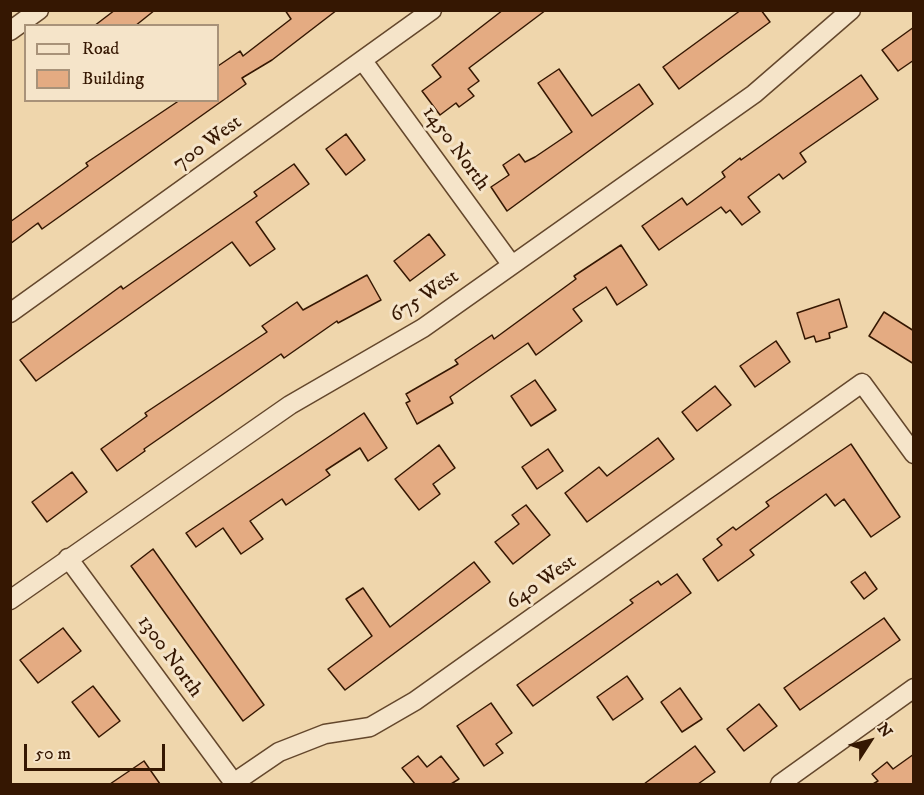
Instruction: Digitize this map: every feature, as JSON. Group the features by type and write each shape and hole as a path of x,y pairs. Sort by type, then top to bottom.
{"street":[{"path":"10,31 39,10"},
{"name":"700 West","path":"10,313 432,10"},
{"name":"675 West","path":"10,600 290,405 423,328 754,94 851,10"},
{"name":"1450 North","path":"363,61 511,264"},
{"name":"640 West","path":"233,784 279,752 325,734 370,727 415,701 862,383 914,454"},
{"name":"1300 North","path":"68,558 233,784"},
{"path":"780,784 914,687"}],"building":[{"path":"115,10 155,10 138,24 97,24"},
{"path":"285,10 337,10 272,60 242,78 246,84 42,229 38,223 10,244 10,222 88,166 86,163 177,102 219,102 219,65 240,51 243,56 291,19"},
{"path":"503,10 546,10 469,68 479,81 468,89 474,96 459,107 456,103 440,115 422,91 441,77 432,65"},
{"path":"741,10 761,10 770,22 679,89 663,67"},
{"path":"914,27 914,60 898,71 882,50"},
{"path":"559,69 592,116 639,84 653,104 507,211 491,187 509,175 503,165 519,154 525,162 572,132 538,83"},
{"path":"861,75 878,99 800,153 806,162 783,179 779,174 748,197 760,212 742,225 730,210 726,213 721,207 659,250 642,226 682,198 687,205 725,177 722,172 740,158 741,160"},
{"path":"346,134 365,160 346,175 326,149"},
{"path":"294,164 309,184 256,222 275,249 250,266 232,242 36,381 20,360 121,286 123,289 257,196 254,192"},
{"path":"429,234 445,255 410,281 394,261"},
{"path":"621,245 647,285 617,305 606,287 573,309 582,321 536,355 528,343 450,397 453,403 417,424 406,403 410,401 406,394 458,364 455,360 492,335 494,339 576,279 574,276"},
{"path":"367,275 381,300 338,323 337,321 284,358 281,354 144,449 145,451 117,471 101,449 147,416 145,413 267,332 262,326 297,302 303,310"},
{"path":"839,299 847,327 829,333 830,338 816,342 814,336 805,339 797,313"},
{"path":"884,312 914,331 914,364 869,336"},
{"path":"776,341 790,362 755,387 740,366"},
{"path":"535,380 556,410 531,426 511,396"},
{"path":"715,386 731,405 697,431 682,412"},
{"path":"364,413 387,448 368,461 360,448 326,470 330,475 286,505 282,499 250,521 263,539 241,554 223,528 196,547 186,533"},
{"path":"658,438 674,459 587,522 565,493 599,467 607,476"},
{"path":"851,444 900,517 871,537 844,499 835,506 826,494 750,550 754,555 718,581 703,559 722,545 717,539 733,527 736,530 769,506 766,502"},
{"path":"439,445 455,468 433,484 440,494 419,510 395,479"},
{"path":"548,449 563,471 537,489 522,467"},
{"path":"72,472 87,492 47,522 32,502"},
{"path":"526,505 550,535 513,564 495,542 519,524 512,515"},
{"path":"153,549 264,705 243,721 131,566"},
{"path":"474,562 490,582 345,690 328,669 372,636 346,599 363,588 390,627"},
{"path":"865,572 877,589 864,599 851,582"},
{"path":"677,574 691,593 533,706 517,685 633,603 630,600 658,581 661,585"},
{"path":"884,618 900,640 800,710 784,688"},
{"path":"63,628 81,651 38,683 20,660"},
{"path":"627,676 643,699 613,720 597,697"},
{"path":"93,686 120,721 99,737 72,702"},
{"path":"680,688 702,719 682,732 661,702"},
{"path":"491,703 512,733 496,744 503,753 484,766 457,726"},
{"path":"759,704 777,726 744,751 727,729"},
{"path":"695,746 715,772 698,784 644,784"},
{"path":"914,754 914,784 873,784 878,781 872,774 887,762 893,769"},
{"path":"418,756 427,767 441,756 459,779 451,784 415,784 402,768"},
{"path":"144,761 160,784 110,784"}]}
